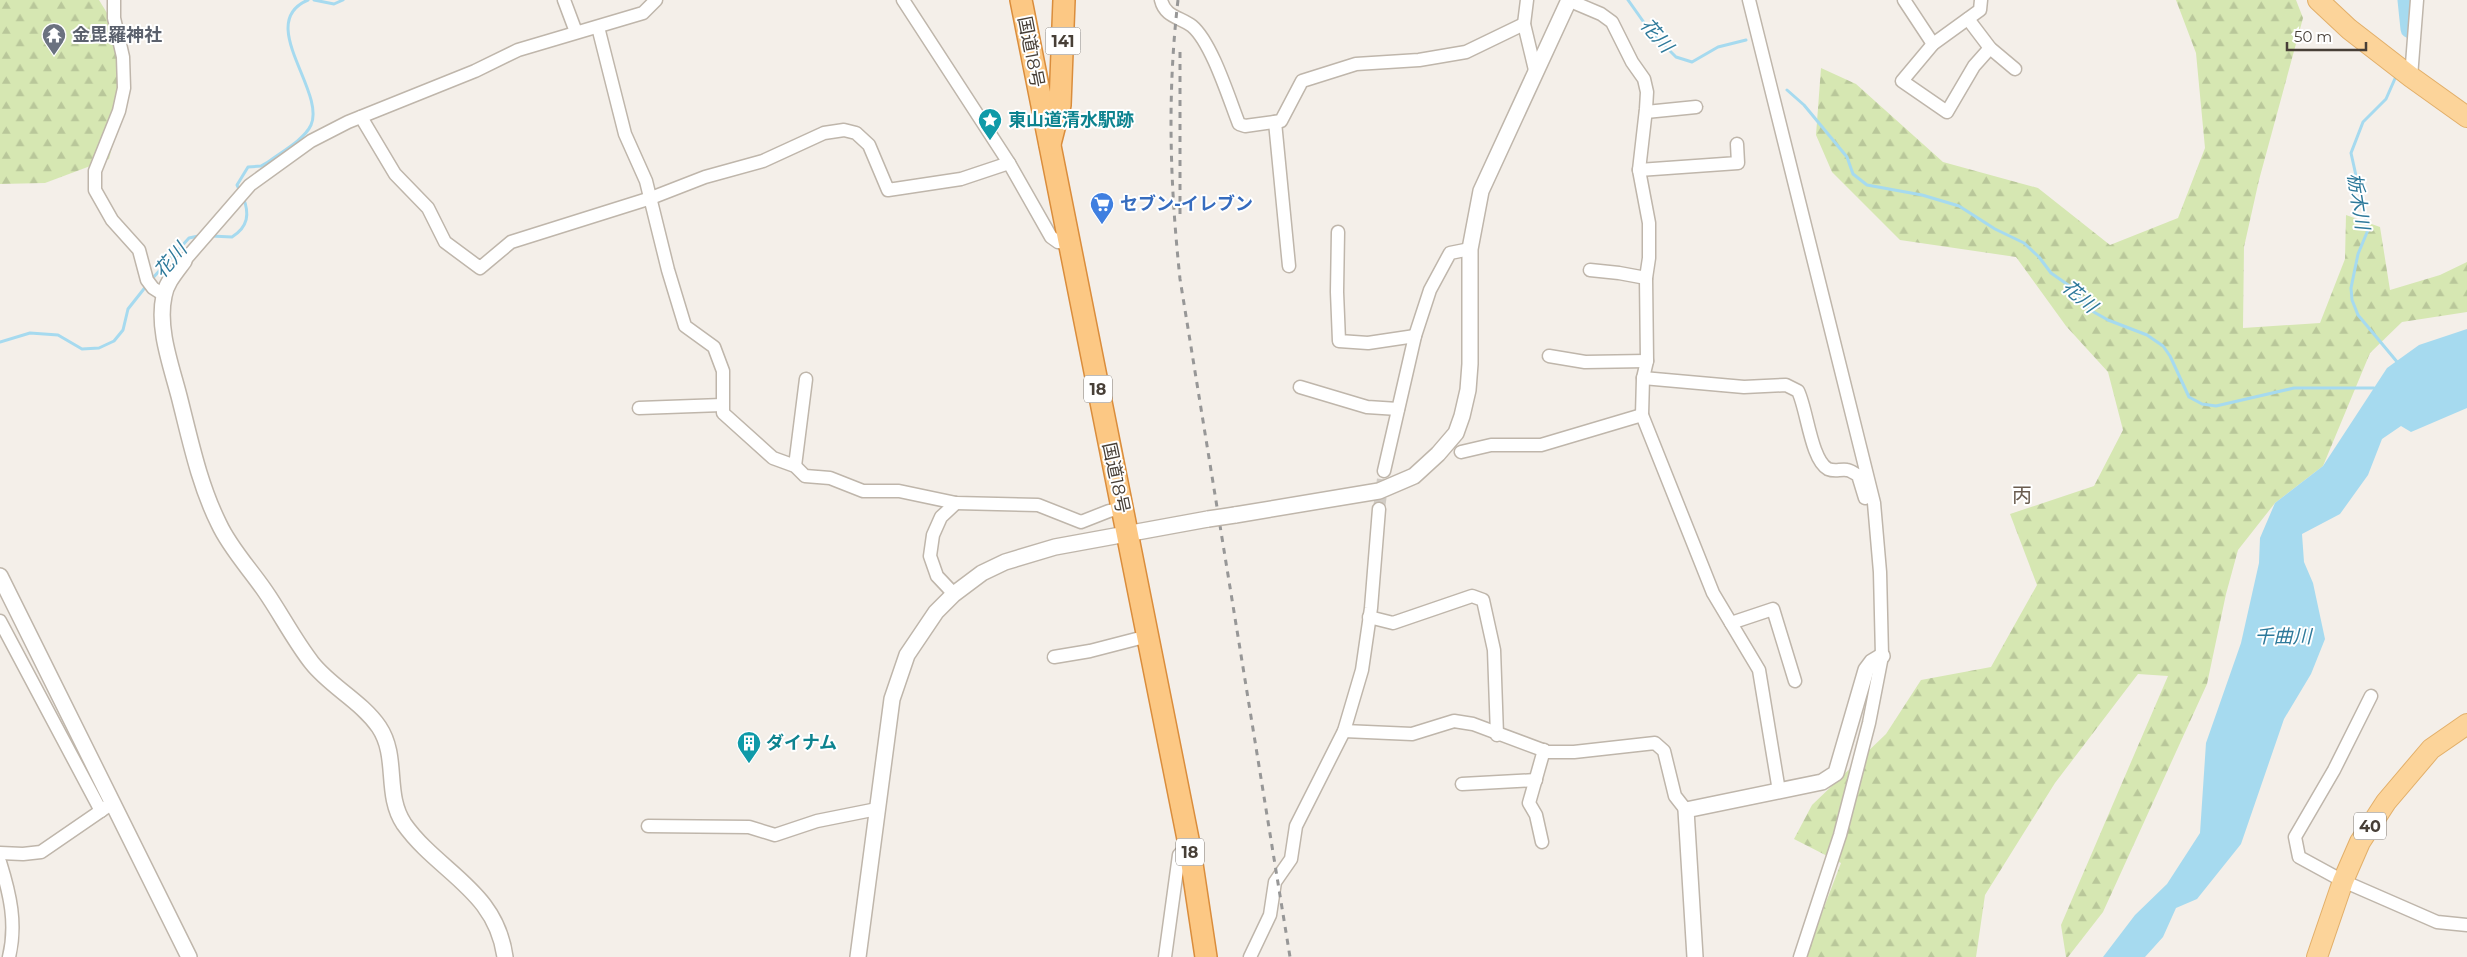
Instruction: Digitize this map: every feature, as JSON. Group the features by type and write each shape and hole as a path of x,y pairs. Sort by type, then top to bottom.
{"highway":[{"name":"国道18号","path":"1021,0 1189,844 1206,957"},
{"name":"141","path":"1050,146 1058,117 1064,0"},
{"path":"1036,81 1048,85 1061,82"}],"main road":[{"path":"2318,0 2349,28 2411,77 2467,117"},
{"name":"40","path":"2317,957 2343,881 2360,842 2386,802 2431,749 2467,724"}],"street":[{"path":"114,0 114,18 123,57 124,88 120,111 95,171 95,190 112,220 139,250 143,273 152,288 164,295"},
{"path":"564,0 576,32"},
{"path":"505,957 493,919 482,900 417,839 399,815 393,798 389,751 379,727 362,707 333,685 312,663 219,525 200,478 171,365 163,321 164,295 169,281 184,261 250,185 311,141 361,117 475,71 518,50 643,13 656,0"},
{"path":"903,0 1010,163 1051,236 1058,242 1068,243"},
{"path":"1161,0 1162,7 1168,13 1192,27 1202,38 1218,69 1239,124 1245,126 1281,121 1302,81 1356,64 1419,60 1466,52 1524,24"},
{"path":"1527,0 1524,24 1535,70"},
{"path":"858,957 892,699 899,676 918,636 936,612 954,594 982,573 1005,562 1055,547 1379,490 1414,476 1438,454 1456,433 1468,390 1470,250 1481,191 1535,70 1569,0 1601,14 1612,22 1632,62 1644,79 1647,92 1646,112 1639,170 1649,223 1649,258 1646,278 1647,361 1643,378 1642,416 1713,593 1759,670 1779,791"},
{"path":"1749,0 1874,503 1880,572 1882,656 1869,723 1840,835 1800,957"},
{"path":"1904,0 1932,44"},
{"path":"1981,0 1980,10 1932,44 1902,81 1947,112 1974,66 1990,48"},
{"path":"2411,77 2417,0"},
{"path":"1968,20 1990,48 2015,69"},
{"path":"598,27 625,134 652,198 668,270 686,326 714,347 723,371 723,413 773,458 795,466 805,476 830,478 863,491 899,491 956,503 1038,505 1081,522 1109,511 1123,508"},
{"path":"1646,112 1696,107"},
{"path":"361,117 394,174 428,208 445,242 480,268 511,242 652,198 706,177 763,161 824,133 844,130 856,133 869,144 888,190 961,179 1010,163"},
{"path":"1276,122 1289,266"},
{"path":"1639,170 1738,163 1736,144"},
{"path":"1338,232 1336,292 1339,342 1368,343 1415,336"},
{"path":"1384,471 1415,336 1430,290 1450,253 1470,250"},
{"path":"1590,270 1619,272 1646,278"},
{"path":"1549,356 1585,362 1647,361"},
{"path":"1643,378 1744,387 1786,385 1798,390 1804,403 1815,452 1826,468 1838,472 1847,470 1858,475 1865,497 1869,502 1874,503"},
{"path":"795,466 806,379"},
{"path":"1300,386 1367,407 1398,409"},
{"path":"639,408 722,405"},
{"path":"1461,452 1491,445 1541,445 1642,416"},
{"path":"954,594 937,576 930,556 933,536 940,517 956,503"},
{"path":"1250,957 1270,915 1275,882 1291,859 1296,826 1344,731 1362,670 1379,509"},
{"path":"0,576 114,802 189,957"},
{"path":"1369,617 1393,623 1472,596 1483,600 1494,650 1497,735"},
{"path":"1731,623 1773,609 1795,681"},
{"path":"2,623 101,810"},
{"path":"1054,657 1090,651 1148,636"},
{"path":"1686,810 1822,782 1836,773 1866,670 1872,662 1882,656"},
{"path":"2371,696 2334,770 2295,837 2299,857 2343,881 2437,922 2467,924"},
{"path":"1344,731 1412,734 1454,720 1473,724 1497,735 1544,750 1574,752 1655,743 1664,751 1675,796 1686,810 1695,957"},
{"path":"1542,842 1536,815 1529,802 1544,750"},
{"path":"1462,784 1536,780"},
{"path":"0,853 24,854 41,852 114,802"},
{"path":"648,826 749,827 776,835 817,821 877,809"},
{"path":"1165,957 1179,855 1189,844"},
{"path":"0,862 8,889 12,914 12,942 9,957"}],"green space":[{"path":"0,0 99,0 115,26 128,84 109,159 45,183 0,184"},
{"path":"2176,0 2296,0 2303,18 2259,180 2244,247 2243,328 2320,323 2345,259 2346,215 2380,227 2390,290 2440,275 2467,262 2467,312 2402,322 2370,353 2323,466 2275,503 2238,550 2226,594 2207,684 2103,912 2068,957 2066,957 2061,925 2168,676 2138,674 2055,783 1985,895 1976,957 1805,957 1841,863 1794,839 1812,805 1886,734 1921,680 1991,667 2037,585 2010,514 2094,486 2123,430 2108,372 2066,326 2016,257 1900,240 1832,172 1816,135 1821,68 1856,84 1943,162 2038,188 2110,245 2178,218 2205,148 2196,53"}],"water":[{"name":"千曲川","path":"2467,329 2467,408 2411,432 2401,426 2382,439 2368,475 2340,514 2302,534 2304,562 2313,583 2325,639 2311,674 2284,719 2241,844 2197,899 2176,908 2163,937 2145,957 2103,957 2135,915 2167,884 2200,833 2206,743 2241,643 2259,563 2260,538 2275,503 2323,466 2387,368 2419,345"}],"waterway":[{"name":"花川","path":"240,191 237,185 248,167 261,166 268,162 298,141 311,125 313,111 309,94 295,58 288,24 294,10 308,0"},
{"name":"花川","path":"314,0 334,4 343,0"},
{"name":"花川","path":"1628,0 1650,31 1676,57 1692,62 1718,47 1746,40"},
{"name":"栃木川","path":"2407,0 2410,29"},
{"name":"栃木川","path":"2397,74 2386,99 2363,122 2351,153 2368,230 2358,254 2351,288 2352,300 2358,315 2398,363"},
{"name":"花川","path":"1787,90 1804,105 1847,157 1853,174 1867,185 1922,195 1959,206 1995,229 2024,243 2039,257 2051,273 2071,287 2092,311 2108,320 2147,335 2163,346 2170,356 2189,397 2202,404 2216,406 2294,388 2374,388 2376,391"},
{"name":"花川","path":"211,236 232,237 241,229 247,214 243,197"},
{"name":"花川","path":"151,280 189,238 203,235"},
{"name":"花川","path":"0,342 30,333 58,335 82,349 99,348 114,341 123,330 128,309 147,285"}],"tunnel":[{"path":"1379,509 1384,471"}],"railway":[{"path":"1178,0 1172,70 1171,140 1180,279 1290,957"},
{"path":"1180,52 1180,220"}],"place":[{"name":"金毘羅神社","path":"54,56"},
{"name":"東山道清水駅跡","path":"990,141"},
{"name":"セブン-イレブン","path":"1102,225"},
{"name":"ダイナム","path":"749,764"}],"district":[{"name":"丙","path":"2022,495"}]}
